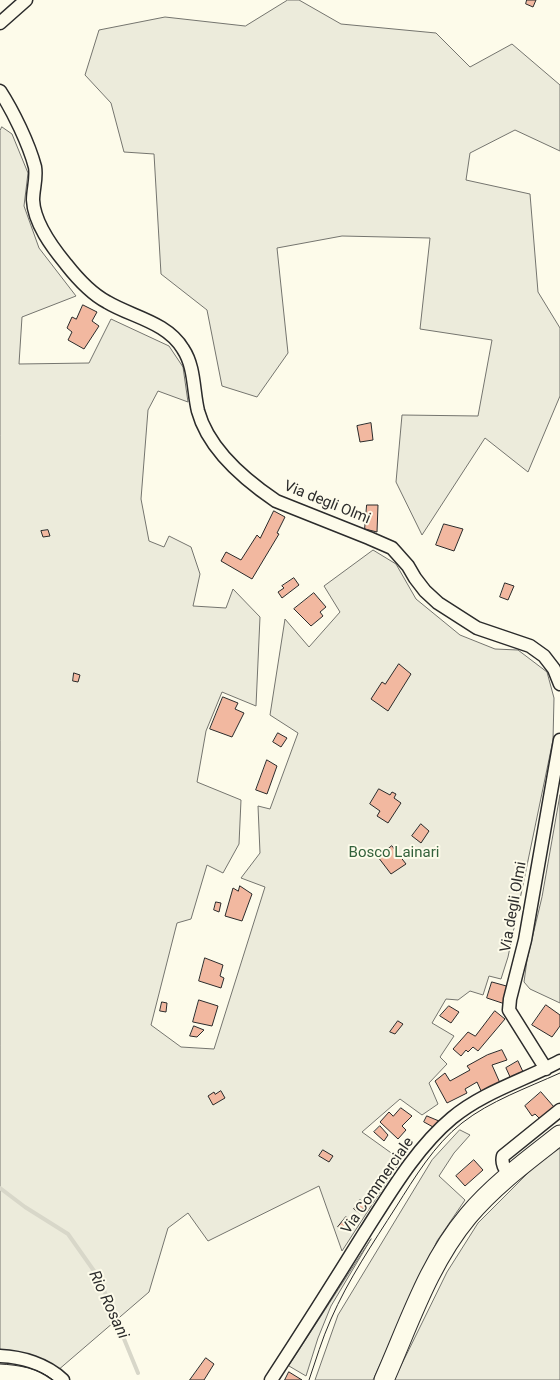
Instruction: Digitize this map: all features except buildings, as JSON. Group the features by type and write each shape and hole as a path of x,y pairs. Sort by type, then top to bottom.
{"main road":[{"path":"384,1380 440,1256 468,1216 486,1197 560,1135"}],"street":[{"path":"0,23 26,0"},
{"name":"Via degli Olmi","path":"0,91 31,154 35,168 34,210 55,249 66,265 91,292 108,303 163,329 175,338 190,360 199,413 212,440 224,455 262,492 276,501 392,548 408,566 415,578 438,603 477,628 530,646 544,656 554,669 560,684"},
{"name":"Via degli Olmi","path":"546,1069 509,1010 529,924 560,740"},
{"name":"Via Commerciale","path":"271,1380 381,1208 431,1138 453,1117 471,1105 560,1061"},
{"path":"510,1176 503,1166 503,1156 560,1110"},
{"path":"0,1356 28,1360 45,1367 62,1380"}],"green space":[{"path":"288,0 299,0 341,24 436,33 470,67 512,44 560,85 560,151 515,130 470,153 466,180 530,194 538,292 560,328 560,396 528,472 485,438 422,535 396,482 402,415 478,416 492,340 420,329 430,238 342,236 277,248 288,353 257,397 222,386 207,310 161,274 154,154 124,152 111,103 85,75 99,30 165,17 245,26"},
{"name":"Bosco Lainari","path":"2,127 12,134 28,173 24,206 39,248 76,296 22,317 19,364 89,363 111,319 169,346 183,367 188,402 158,391 148,410 141,499 149,541 164,547 169,536 191,547 200,574 193,606 226,608 233,589 260,617 256,706 222,692 206,731 197,782 241,800 239,844 223,873 207,865 191,919 177,923 151,1025 181,1047 214,1049 265,887 241,878 260,853 258,806 270,809 298,733 270,715 285,619 309,647 340,612 324,586 373,550 396,564 416,599 460,635 495,649 518,650 547,672 554,698 553,740 508,957 501,979 489,976 483,995 470,991 458,1000 446,999 432,1023 454,1036 440,1057 447,1064 429,1083 438,1104 422,1115 400,1099 362,1132 401,1160 342,1251 319,1186 208,1241 188,1213 168,1228 149,1292 57,1371 0,1351 0,131"},
{"path":"560,795 560,1003 530,989 524,982 527,960 542,897"},
{"path":"460,1130 470,1135 454,1153 439,1176 465,1200 437,1241 373,1380 315,1380 338,1315 432,1160"},
{"path":"560,1146 560,1380 394,1380 447,1272 478,1223 533,1168"},
{"path":"371,1239 331,1306 306,1376 289,1366"}],"waterway":[{"name":"Rio Rosani","path":"0,1188 25,1207 68,1234 99,1278 138,1373"}],"tram line":[{"path":"309,1380 322,1342 345,1290 410,1184 434,1151 462,1123 484,1108 560,1073"},
{"path":"0,1364 28,1368 53,1380"}]}
